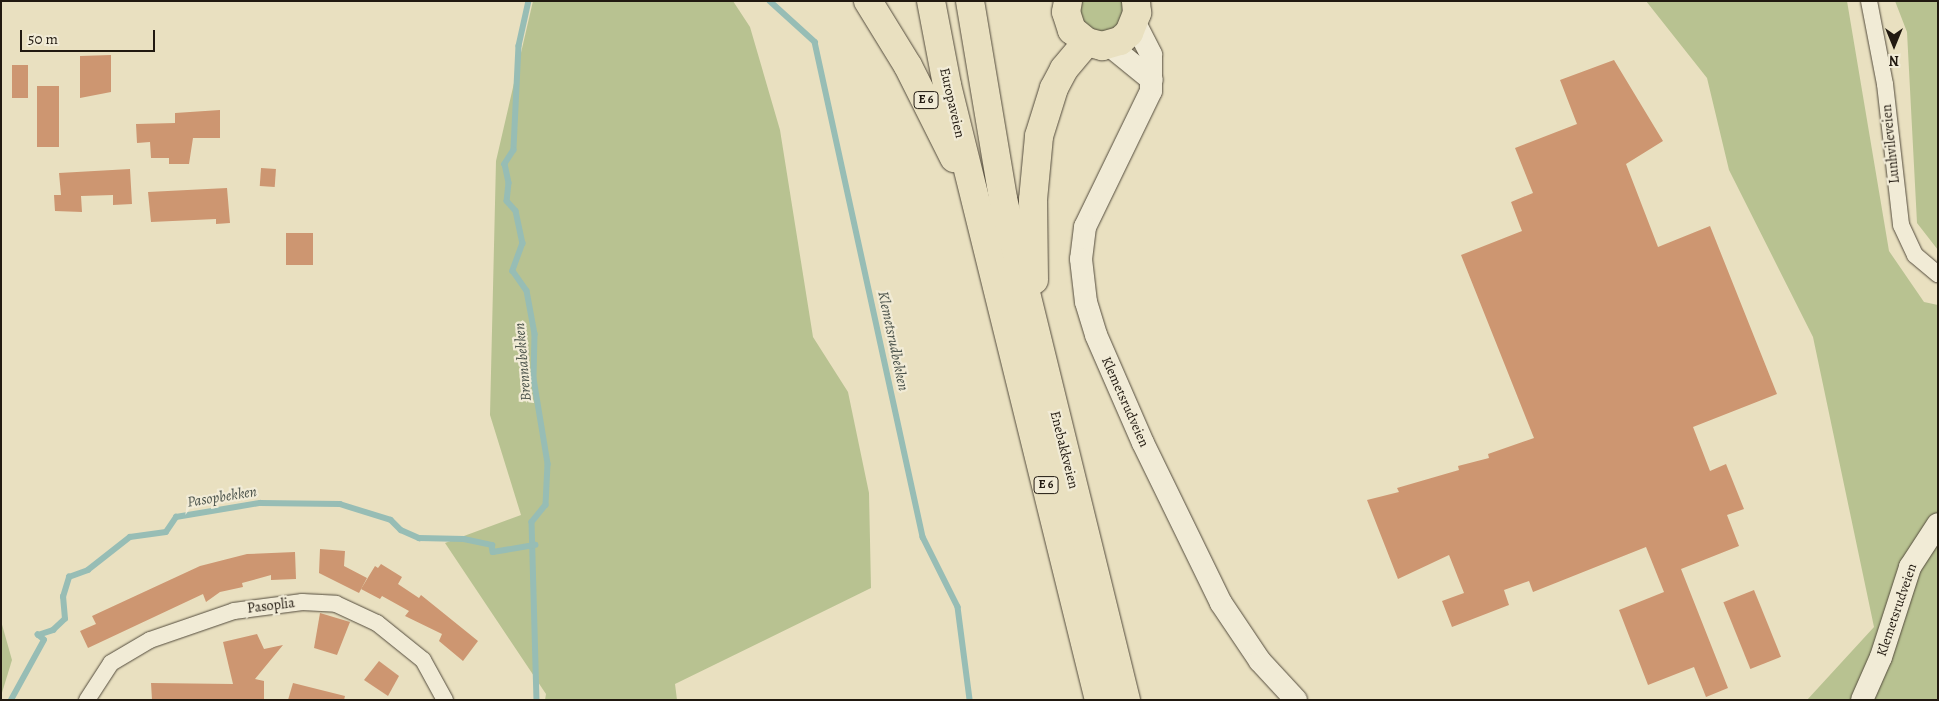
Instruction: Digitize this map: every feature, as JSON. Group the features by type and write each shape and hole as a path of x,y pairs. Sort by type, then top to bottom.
{"highway":[{"name":"E 6","path":"868,1 908,66 976,204"},
{"name":"Europaveien","path":"931,1 976,204"},
{"name":"Enebakkveien","path":"970,1 1003,199 1126,700"},
{"path":"1064,5 1072,30 1098,44"},
{"name":"E 6","path":"1035,334 1032,200 1039,136 1054,88 1064,69 1098,44 1129,33 1135,12"},
{"name":"Enebakkveien","path":"976,204 1099,700"}],"street":[{"name":"Lunhvileveien","path":"1869,1 1885,84 1901,225 1915,255 1938,274"},
{"name":"Klemetsrudveien","path":"1135,12 1151,55 1152,80 1146,104 1085,227 1081,259 1086,302 1096,335 1143,443 1221,603 1260,660 1296,700"},
{"path":"1098,44 1152,80"},
{"name":"Klemetsrudveien","path":"1862,700 1881,657 1910,567 1938,524"},
{"name":"Pasoplia","path":"87,700 111,663 145,642 224,614 302,602 336,604 377,623 423,660 445,700"}],"green space":[{"path":"533,1 733,1 750,27 780,130 813,337 848,392 869,493 871,588 675,684 677,700 545,700 546,694 445,543 521,515 490,415 496,161"},
{"path":"1081,1 1125,1 1119,29 1094,33 1080,18"},
{"path":"1646,1 1847,1 1889,251 1924,302 1938,305 1938,700 1807,700 1874,627 1813,337 1729,170 1707,78"},
{"path":"1895,1 1938,1 1938,250 1917,223 1907,32"},
{"path":"1,621 12,660 1,696"}],"building":[{"path":"111,55 111,92 80,98 80,56"},
{"path":"1614,60 1663,141 1626,164 1658,247 1710,226 1777,394 1693,427 1710,471 1726,464 1744,509 1727,515 1739,546 1681,569 1728,688 1706,697 1694,667 1648,685 1619,610 1664,592 1646,547 1533,592 1529,581 1504,590 1509,605 1452,627 1442,601 1464,593 1449,555 1398,579 1367,500 1399,492 1397,488 1459,470 1458,466 1489,458 1488,454 1534,438 1461,255 1522,231 1511,202 1533,193 1515,148 1577,124 1560,80"},
{"path":"12,65 28,65 28,98 12,98"},
{"path":"37,86 59,86 59,147 37,147"},
{"path":"220,110 220,138 193,138 189,164 169,164 169,158 151,158 150,142 137,143 136,124 175,123 175,113"},
{"path":"261,168 276,169 275,187 260,186"},
{"path":"130,169 132,204 113,205 113,195 81,196 82,212 55,211 54,195 61,195 59,173"},
{"path":"227,188 230,223 216,224 216,219 151,222 148,192"},
{"path":"286,233 313,233 313,265 286,265"},
{"path":"320,549 345,551 344,566 367,578 359,593 319,573"},
{"path":"295,552 296,579 271,580 271,575 242,583 243,587 220,592 206,602 203,594 88,648 80,631 96,624 92,616 200,566 247,554"},
{"path":"381,564 402,577 398,584 419,598 421,595 478,641 463,661 439,641 442,634 405,616 409,611 382,596 380,599 361,589 375,566 378,568"},
{"path":"1754,590 1781,657 1750,669 1723,602"},
{"path":"320,613 350,622 337,655 314,648"},
{"path":"257,634 264,649 283,645 255,679 264,681 264,700 152,700 151,683 233,684 223,642"},
{"path":"379,661 399,676 388,696 364,680"},
{"path":"293,683 345,696 344,700 288,700"}],"waterway":[{"name":"Brennabekken","path":"529,1 519,46 514,150 505,164 509,183 507,201 516,211 523,243 513,271 527,291 535,334 534,379 548,464 546,505 532,522 537,700"},
{"name":"Klemetsrudbekken","path":"770,1 815,42 923,537 958,607 970,700"},
{"name":"Pasopbekken","path":"11,700 44,640 38,635 53,630 65,619 63,597 69,577 88,570 130,537 166,532 176,517 260,503 340,504 391,520 401,530 419,538 464,539 492,545 493,552 535,545"}]}
